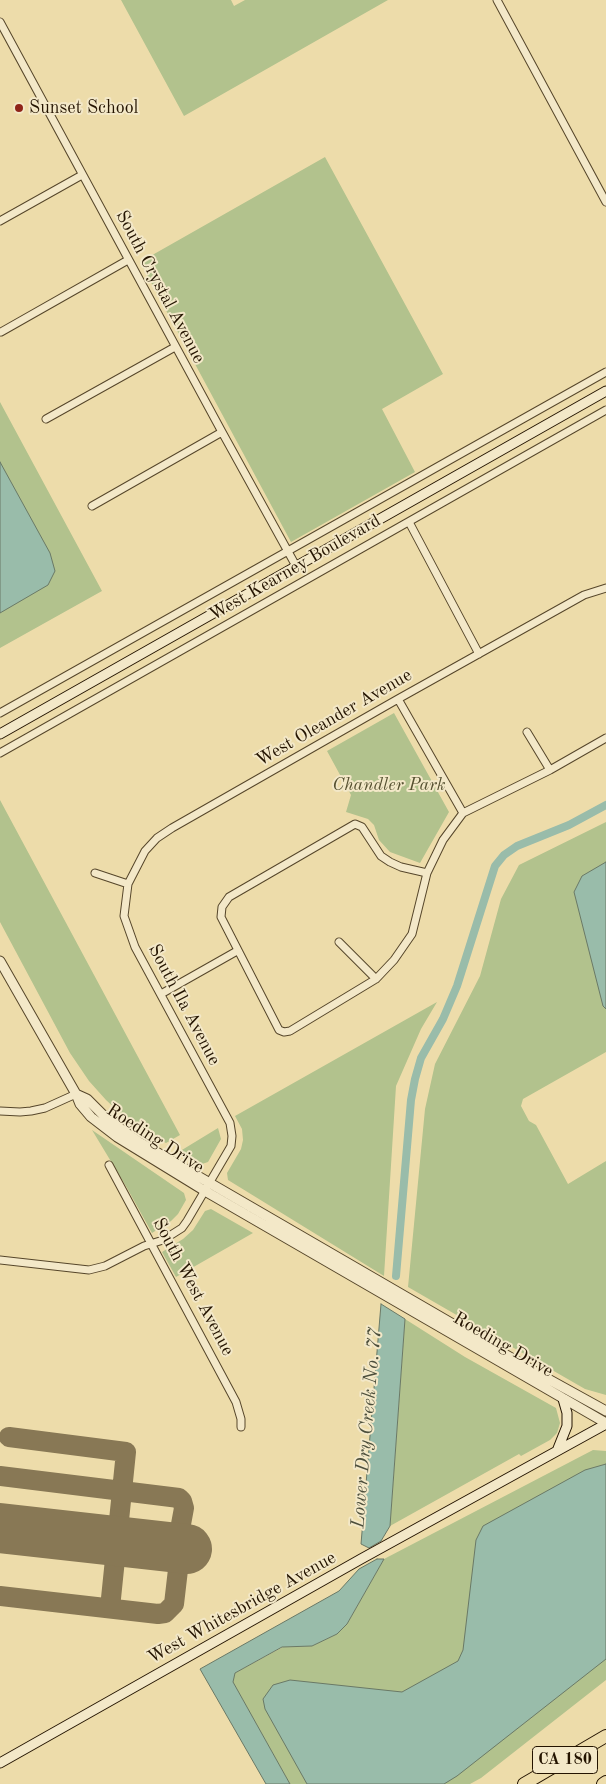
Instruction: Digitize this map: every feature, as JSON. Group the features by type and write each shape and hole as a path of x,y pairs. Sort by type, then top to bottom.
{"highway":[{"name":"CA 180","path":"524,1784 606,1736"}],"main road":[{"name":"West Kearney Boulevard","path":"0,734 606,391"},
{"path":"0,961 76,1094"},
{"name":"Roeding Drive","path":"76,1094 87,1099 121,1130 207,1187 606,1423"},
{"name":"Roeding Drive","path":"207,1187 606,1411"},
{"path":"558,1451 567,1426 567,1413 563,1399"},
{"name":"West Whitesbridge Avenue","path":"0,1763 606,1423"}],"street":[{"path":"497,0 606,202"},
{"name":"South Crystal Avenue","path":"0,22 296,566"},
{"path":"0,221 82,175"},
{"path":"1,332 128,260"},
{"path":"46,419 176,347"},
{"name":"West Kearney Boulevard","path":"0,713 606,372"},
{"name":"West Kearney Boulevard","path":"0,753 606,410"},
{"path":"92,506 222,432"},
{"path":"408,522 479,654"},
{"name":"West Oleander Avenue","path":"128,884 145,850 157,838 181,822 584,595 606,588"},
{"path":"398,699 463,813"},
{"path":"527,732 550,770"},
{"path":"428,873 401,868 381,856 362,827 355,824 228,897 222,907 221,917 279,1030 284,1032 290,1031 376,979 394,960 412,934 428,873 443,840 463,813 550,770 606,738"},
{"path":"95,872 128,884"},
{"name":"South Ila Avenue","path":"128,884 124,916 135,947 230,1123 232,1136 230,1146 207,1187"},
{"path":"339,942 376,979"},
{"path":"161,994 237,951"},
{"path":"0,1111 20,1112 38,1109 76,1094"},
{"name":"South West Avenue","path":"109,1165 236,1402 241,1419 241,1428"},
{"path":"0,1260 89,1270 105,1266 144,1246 162,1240 182,1228 207,1187"}],"green space":[{"path":"121,0 231,0 234,6 245,0 388,0 184,116"},
{"path":"325,157 443,374 382,409 415,472 291,542 140,262"},
{"path":"0,402 102,591 0,648"},
{"name":"Chandler Park","path":"394,713 449,812 420,863 390,852 379,840 374,825 368,819 346,812 351,795 327,751"},
{"path":"0,800 180,1135 166,1143 147,1133 121,1114 89,1081 70,1053 0,922"},
{"path":"606,822 606,1052 523,1099 521,1106 529,1121 536,1125 568,1184 606,1161 606,1395 585,1389 408,1287 425,1109 435,1064 480,976 501,899 519,865"},
{"path":"437,1002 421,1029 396,1086 384,1276 228,1180 227,1173 241,1149 243,1140 242,1129 235,1116"},
{"path":"218,1128 221,1139 208,1162 202,1164 177,1153"},
{"path":"92,1130 184,1193 186,1200 178,1214 171,1221 152,1233"},
{"path":"211,1209 253,1233 176,1277 162,1252 183,1239 193,1230 205,1211"},
{"path":"405,1319 465,1357 556,1408 560,1423 557,1433 550,1440 521,1456 519,1454 390,1526"},
{"path":"593,1450 606,1451 606,1680 481,1778 470,1784 290,1784 232,1681 235,1673 283,1647 312,1646 337,1634 347,1624 384,1559"}],"shaded area":[{"path":"0,462 50,553 55,571 48,585 0,613"},
{"path":"606,862 606,1009 603,1006 574,892 582,876"},
{"path":"381,1304 405,1319 390,1526 381,1541 369,1548 361,1544"},
{"path":"606,1464 606,1659 457,1776 444,1784 307,1784 265,1709 263,1699 273,1685 290,1680 402,1692 458,1661 463,1650 476,1540 483,1526 585,1470"},
{"path":"377,1559 384,1559 347,1624 337,1634 312,1646 282,1647 235,1673 233,1682 290,1784 266,1784 200,1669 339,1591 359,1569"}],"waterway":[{"name":"Lower Dry Creek No. 77","path":"396,1276 411,1100 415,1079 421,1058 443,1019 457,986 495,866 504,855 517,846 569,825 606,805"}],"taxiway":[{"path":"9,1437 126,1452 110,1608"},
{"path":"0,1476 179,1498 184,1508 179,1535 173,1543 156,1546"},
{"path":"0,1596 158,1614 165,1613 174,1604 179,1561 172,1550 156,1546"}],"runway":[{"path":"0,1528 187,1549"}],"place":[{"name":"Sunset School","path":"19,108"}]}
